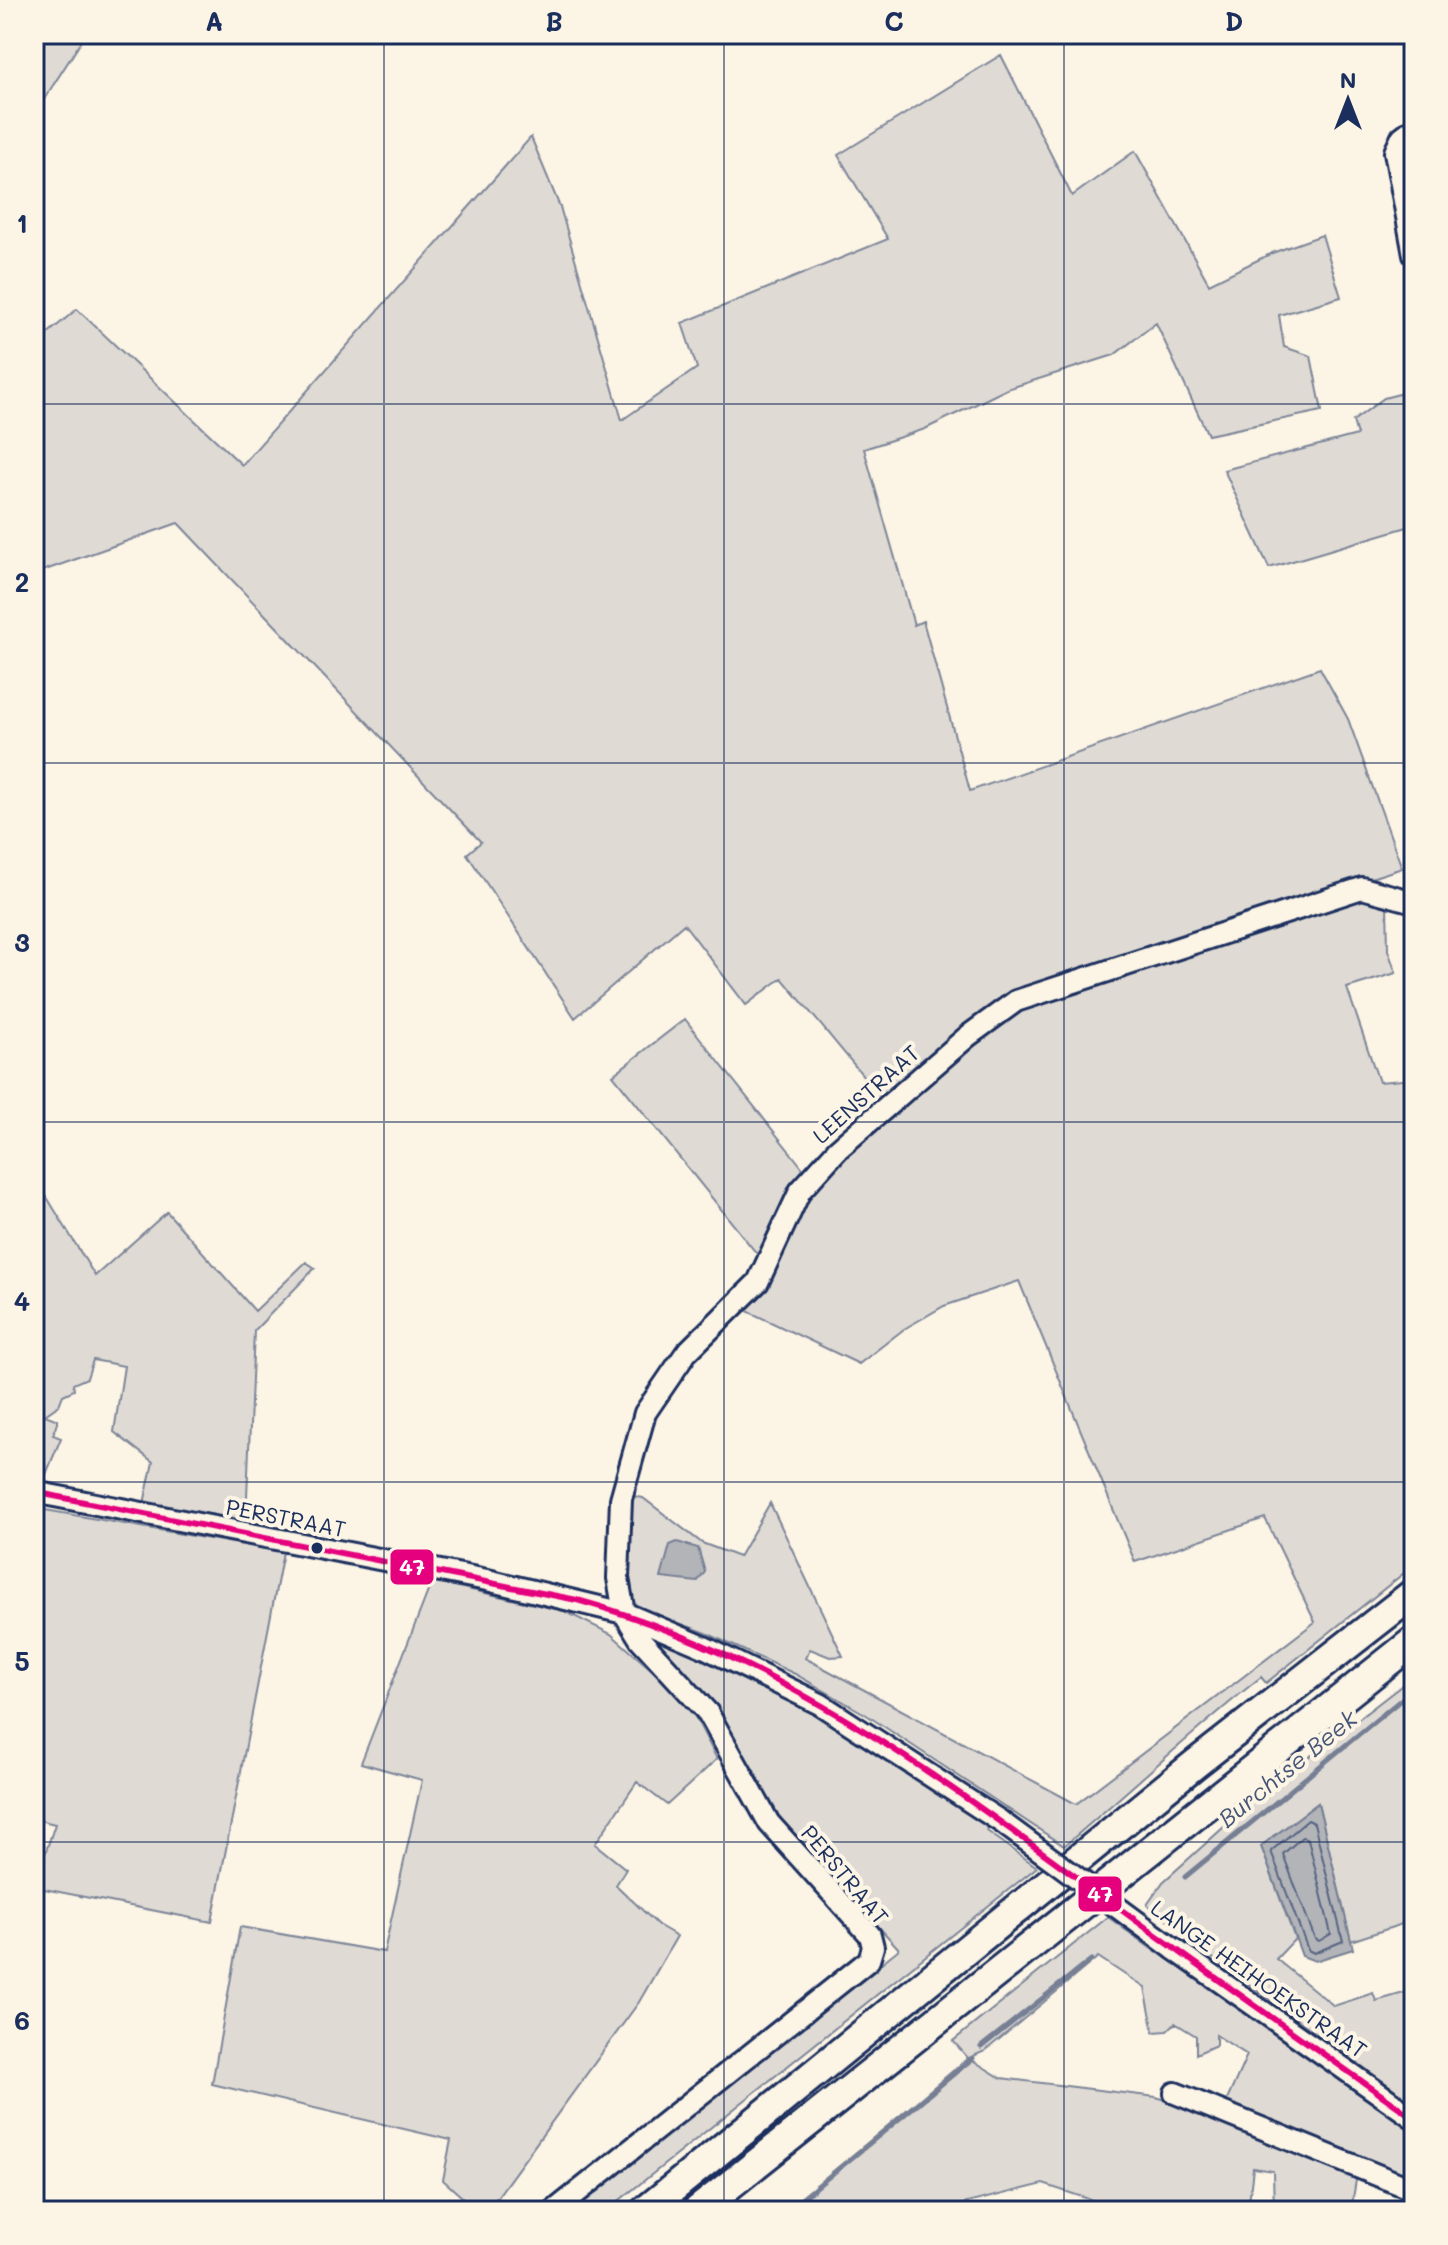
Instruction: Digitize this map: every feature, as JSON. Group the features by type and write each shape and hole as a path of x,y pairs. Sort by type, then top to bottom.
{"highway":[{"path":"645,2211 1195,1764 1414,1593"},
{"path":"697,2211 1414,1641"}],"street":[{"path":"1414,128 1402,137 1395,152 1414,255"},
{"name":"LEENSTRAAT","path":"624,1613 618,1578 621,1499 645,1413 686,1353 758,1282 800,1191 838,1149 968,1036 1016,1001 1362,888 1414,902"},
{"name":"PERSTRAAT","path":"34,1492 487,1580 624,1613 704,1647 820,1704 1000,1821"},
{"name":"PERSTRAAT","path":"554,2211 869,1960 873,1947 870,1935 769,1823 708,1713 640,1639 624,1613"},
{"name":"LANGE HEIHOEKSTRAAT","path":"1000,1821 1174,1949 1414,2118"},
{"path":"1175,2093 1414,2190"}],"shaded area":[{"path":"34,34 86,34 34,115"},
{"path":"1001,55 1072,196 1135,151 1209,284 1272,253 1322,235 1341,297 1279,315 1284,347 1311,356 1322,411 1208,435 1156,323 1114,355 1007,389 925,429 864,449 914,625 923,621 970,791 1320,668 1348,719 1402,868 1040,984 884,1101 782,978 746,1005 684,924 575,1018 467,854 481,842 178,523 34,574 34,345 77,309 242,465 531,137 560,207 622,420 697,368 682,323 888,239 838,155"},
{"path":"1414,390 1414,525 1269,568 1224,470 1357,435 1353,421 1384,398"},
{"path":"1367,898 1387,903 1388,950 1396,973 1347,988 1379,1082 1414,1079 1414,1565 1266,1683 1261,1677 1064,1846 865,1714 795,1674 704,1632 628,1605 628,1495 643,1498 702,1543 739,1557 770,1503 843,1656 830,1657 810,1649 805,1658 1076,1804 1315,1622 1265,1518 1135,1562 1019,1281 944,1306 904,1329 859,1364 741,1308 819,1178 1003,1019 1058,996 1152,968 1286,921"},
{"path":"685,1019 805,1171 761,1259 613,1075"},
{"path":"34,1176 95,1276 167,1212 255,1311 306,1262 315,1268 254,1331 246,1520 144,1504 153,1462 114,1432 124,1366 93,1360 87,1378 73,1384 74,1390 63,1395 59,1405 45,1415 58,1420 53,1435 61,1438 42,1484 34,1481"},
{"path":"34,1508 283,1552 212,1922 34,1887 55,1824 34,1819"},
{"path":"432,1581 564,1611 611,1634 687,1701 717,1759 667,1805 637,1782 595,1844 626,1869 616,1885 658,1925 677,1936 639,2002 487,2211 470,2211 473,2207 443,2180 451,2140 212,2084 240,1927 384,1952 422,1780 361,1763"},
{"path":"655,1637 785,1696 838,1726 989,1826 987,1831 1037,1867 606,2211 571,2211 899,1949 782,1821 708,1697 653,1640"},
{"path":"1414,1676 1414,1920 1351,1941 1318,1803 1261,1846 1295,1939 1276,1959 1334,2006 1373,1993 1376,2001 1414,1990 1414,2104 1181,1935 1183,1932 1147,1905 1163,1882 1255,1799"},
{"path":"1108,1917 1157,1953 1161,1949 1414,2130 1414,2184 1224,2107 1247,2055 1216,2035 1216,2045 1196,2054 1196,2036 1175,2023 1167,2031 1154,2032 1145,1988 1098,1957 985,2051 969,2058 1001,2078 1156,2097 1199,2110 1357,2174 1351,2211 1274,2211 1273,2171 1253,2168 1248,2211 1108,2211 1107,2205 1043,2184 935,2211 787,2211 968,2058 953,2041"}],"water":[{"path":"677,1542 698,1548 705,1572 697,1582 661,1578 670,1545"},
{"path":"1318,1803 1353,1949 1315,1961 1302,1956 1261,1846"}],"waterway":[{"name":"Burchtse Beek","path":"1185,1877 1414,1689"},
{"name":"Burchtse Beek","path":"981,2047 1091,1960"},
{"name":"Burchtse Beek","path":"787,2211 973,2058"}],"transit line":[{"name":"47","path":"34,1492 577,1600 653,1625 726,1655 797,1692 933,1775 1414,2118"}]}
